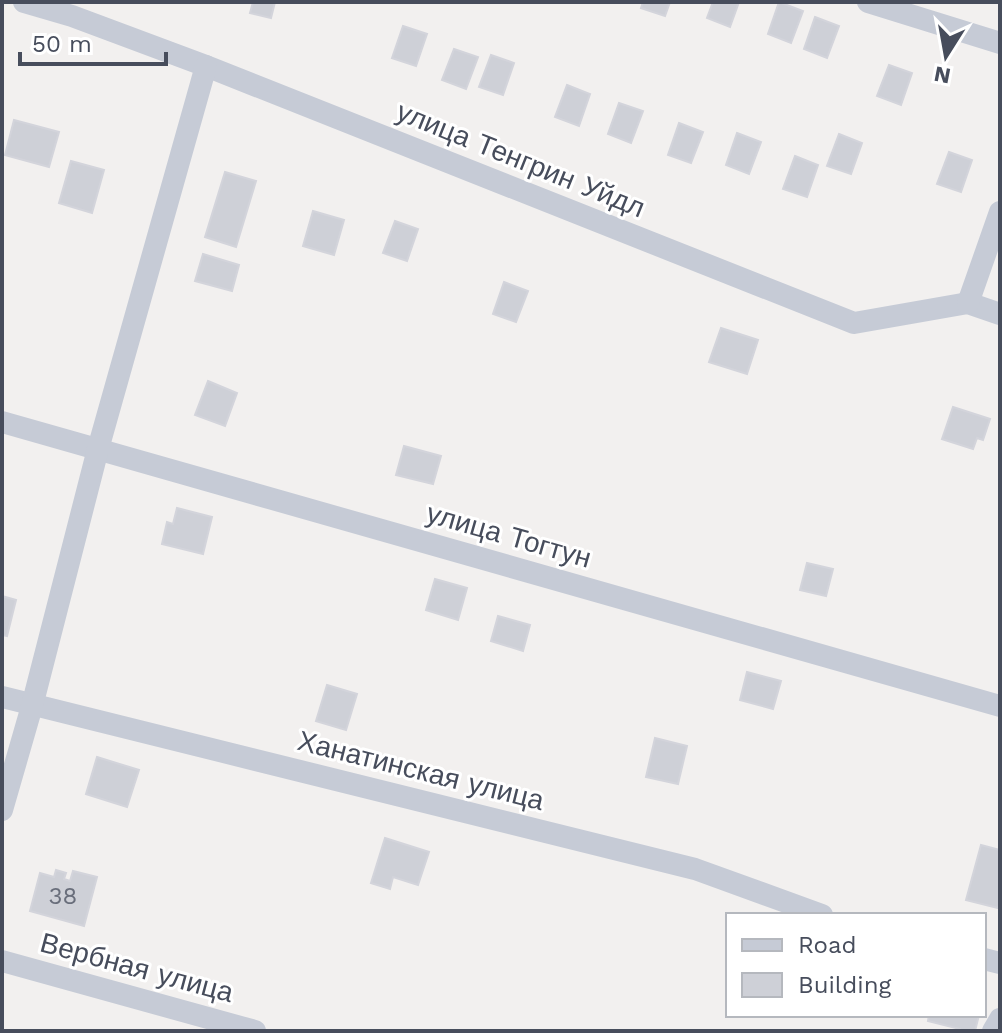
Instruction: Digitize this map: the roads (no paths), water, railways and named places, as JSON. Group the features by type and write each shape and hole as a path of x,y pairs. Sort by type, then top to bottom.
{"street":[{"name":"улица Тенгрин Уйдл","path":"24,2 75,9 206,66 854,323 968,303 1000,314"},
{"path":"868,2 1000,43"},
{"path":"2,810 98,449 206,66"},
{"path":"968,303 1000,212"},
{"name":"улица Тогтун","path":"2,422 1000,706"},
{"name":"Ханатинская улица","path":"2,697 695,869 816,913"},
{"name":"Вербная улица","path":"2,961 255,1031"},
{"path":"993,1031 1000,1019"}]}
